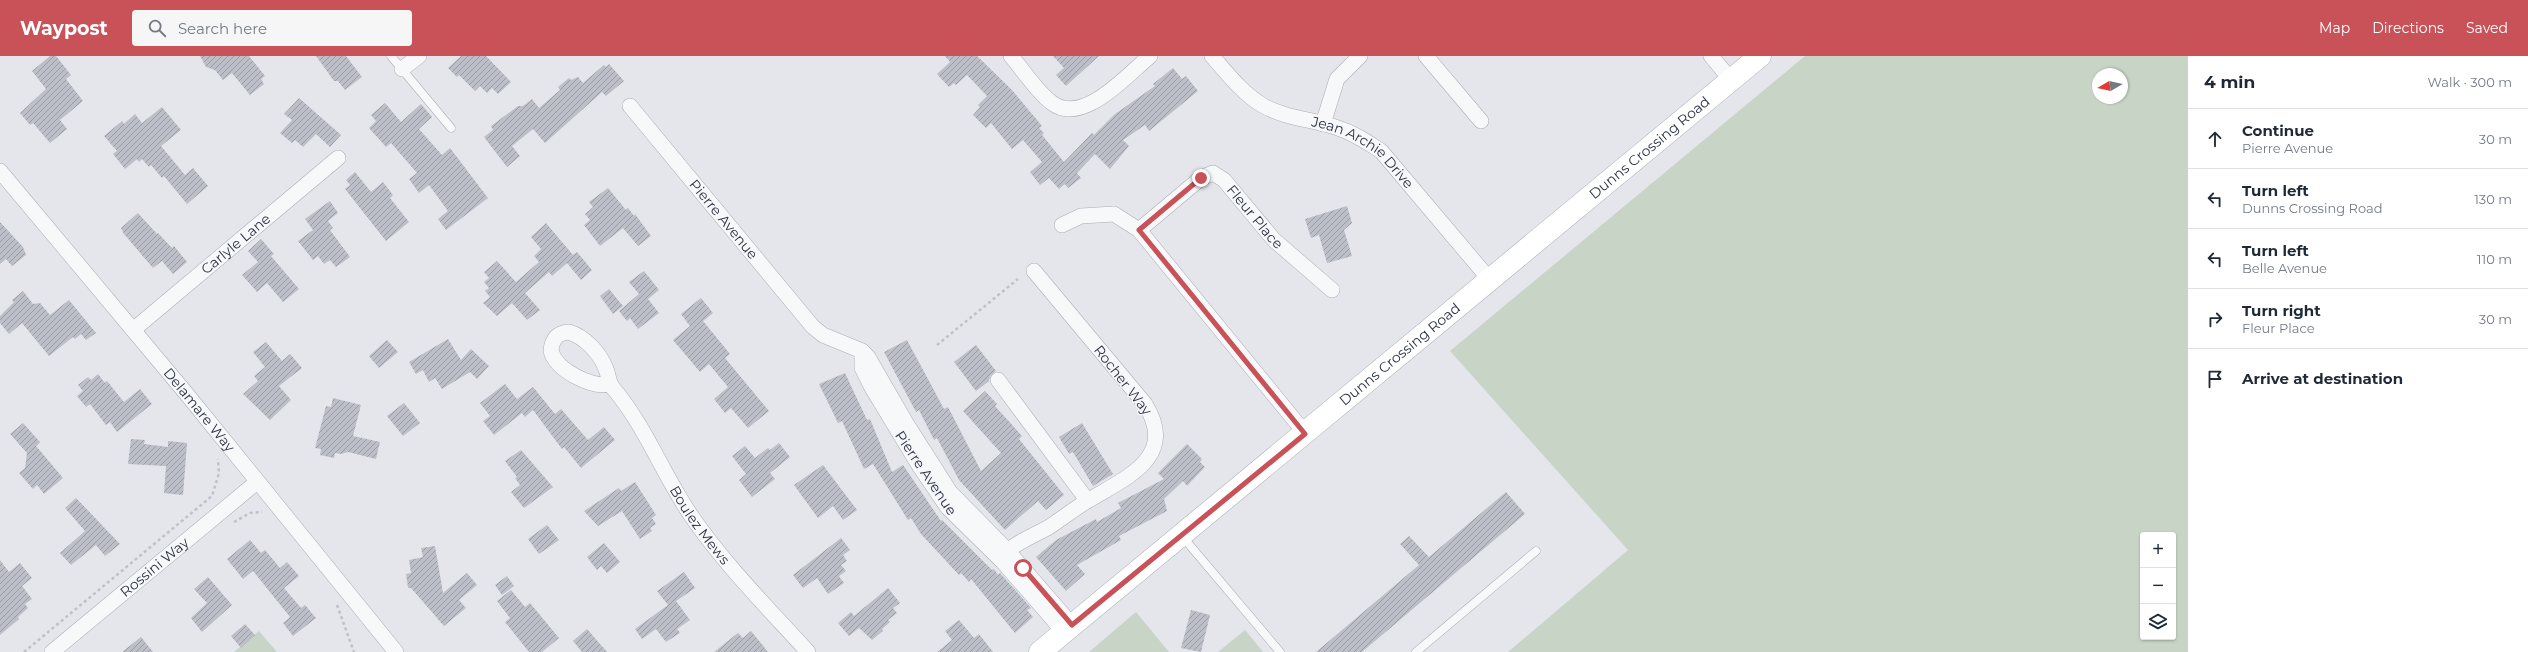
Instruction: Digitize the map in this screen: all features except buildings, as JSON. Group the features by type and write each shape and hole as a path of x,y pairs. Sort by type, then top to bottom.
{"street":[{"path":"402,69 419,56"},
{"path":"1011,56 1052,103 1067,109 1076,109 1092,104 1150,56"},
{"name":"Jean Archie Drive","path":"1212,56 1247,94 1261,105 1292,118 1323,124 1360,137 1381,151 1490,280"},
{"path":"1323,124 1337,79 1360,56"},
{"path":"1426,56 1481,121"},
{"path":"1711,56 1731,80"},
{"name":"Dunns Crossing Road","path":"1040,652 1760,56"},
{"name":"Pierre Avenue","path":"630,106 813,327 823,335 862,352 868,357 906,424 950,492 1068,629"},
{"name":"Carlyle Lane","path":"133,330 338,158"},
{"name":"Delamare Way","path":"0,171 133,330 396,652"},
{"name":"Fleur Place","path":"1139,230 1201,178 1213,173 1224,180 1274,240 1332,290"},
{"path":"1062,225 1081,216 1114,214 1139,230 1305,434"},
{"name":"Rocher Way","path":"1003,554 1023,539 1049,527 1088,500 1118,485 1142,466 1152,449 1156,430 1153,417 1145,404 1034,271"},
{"path":"998,380 1088,500"},
{"name":"Boulez Mews","path":"609,384 638,421 667,476 692,518 763,606 808,652"},
{"name":"Rossini Way","path":"52,652 257,482"}],"lane":[{"path":"391,56 451,128"},
{"path":"1182,536 1280,652"},
{"path":"1416,652 1536,551"}],"path":[{"path":"937,345 1018,279"},
{"path":"24,652 212,496 219,473 220,464 215,453"},
{"path":"212,496 235,522 254,512 260,511 267,516"},
{"path":"336,600 354,652"}],"green space":[{"path":"1805,56 2188,56 2188,652 1508,652 1628,550 1450,351"},
{"path":"1136,612 1169,652 1089,652"},
{"path":"1245,630 1263,652 1218,652"},
{"path":"259,631 277,652 234,652"}],"route":[{"path":"1023,568 1072,625 1305,434 1139,230 1201,178"}]}
